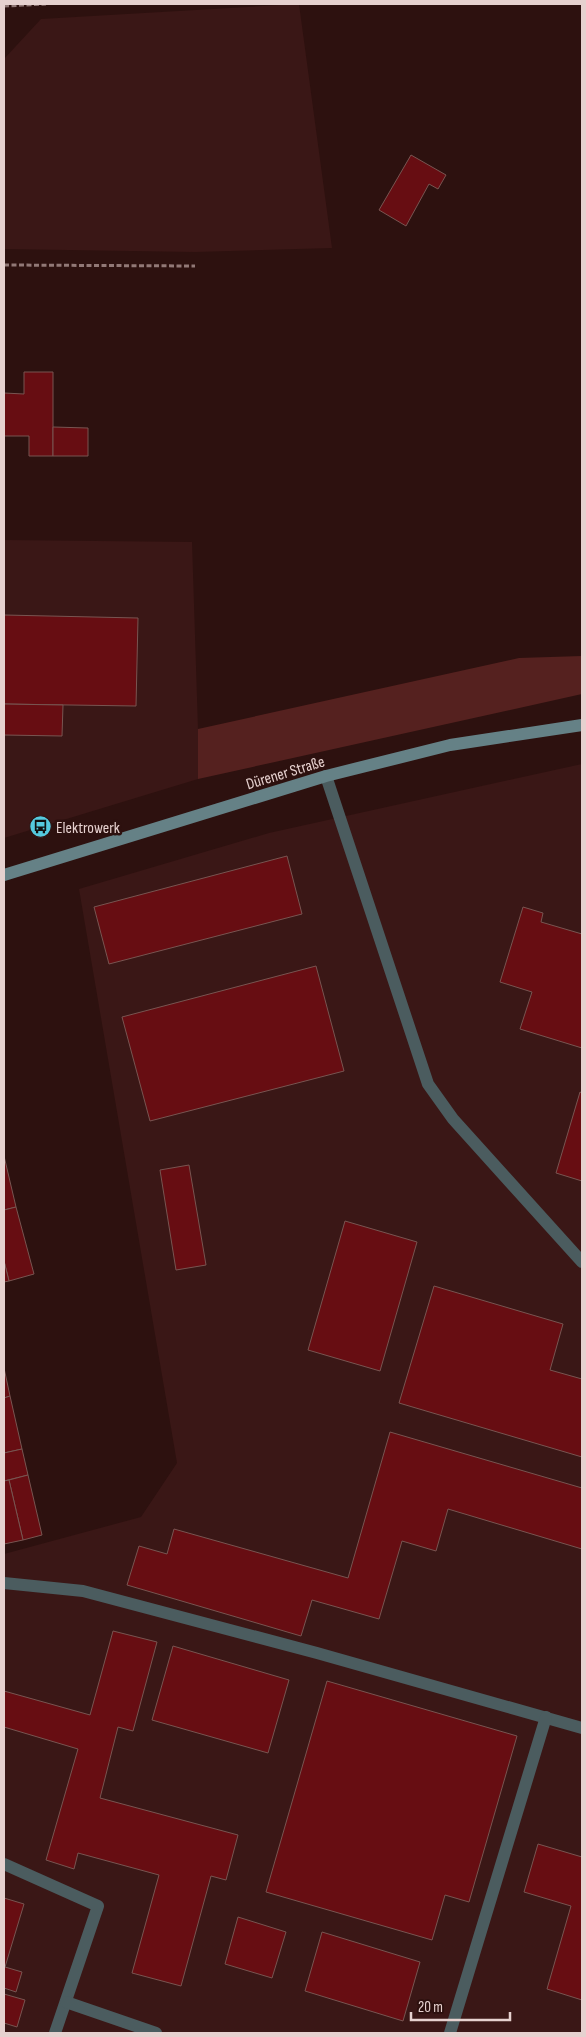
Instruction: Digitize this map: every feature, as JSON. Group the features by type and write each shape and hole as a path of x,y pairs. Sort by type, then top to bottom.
{"street":[{"name":"Dürener Straße","path":"4,876 326,776 450,745 582,725"}],"lane":[{"path":"326,776 428,1084 452,1119 582,1262"},
{"path":"4,1583 83,1591 318,1653 582,1728"},
{"path":"450,2033 546,1717"},
{"path":"4,1864 98,1906 55,2033"},
{"path":"66,2002 156,2033"}],"path":[{"path":"4,6 46,4"},
{"path":"4,265 195,266"}],"shaded area":[{"path":"299,4 332,248 195,252 4,249 4,59 41,19"},
{"path":"4,540 192,542 198,779 4,838"},
{"path":"582,656 582,694 198,779 198,729 519,658"},
{"path":"582,764 582,2033 4,2033 4,1554 141,1517 177,1463 79,889 269,833"}],"building":[{"path":"411,155 446,175 438,189 429,184 406,226 379,210"},
{"path":"24,372 53,372 53,456 29,456 29,436 4,436 4,393 24,394"},
{"path":"53,427 88,428 88,456 53,456"},
{"path":"4,615 138,618 136,706 4,704"},
{"path":"4,704 63,705 62,736 4,735"},
{"path":"287,856 302,914 109,964 94,907"},
{"path":"523,907 543,913 541,922 582,934 582,1048 520,1029 532,992 500,982"},
{"path":"316,966 344,1071 150,1121 122,1017"},
{"path":"580,1092 582,1093 582,1181 556,1173"},
{"path":"4,1156 16,1207 4,1210"},
{"path":"189,1165 206,1265 176,1270 160,1170"},
{"path":"16,1207 34,1274 9,1281 4,1261 4,1210"},
{"path":"345,1221 417,1242 380,1371 308,1350"},
{"path":"4,1261 9,1281 4,1282"},
{"path":"434,1286 563,1324 550,1370 582,1379 582,1457 399,1403"},
{"path":"4,1368 10,1396 4,1398"},
{"path":"10,1396 22,1449 4,1453 4,1398"},
{"path":"390,1432 582,1488 582,1549 448,1509 436,1551 402,1541 379,1619 312,1600 301,1636 127,1585 139,1546 167,1554 174,1529 348,1578"},
{"path":"22,1449 28,1475 4,1481 4,1453"},
{"path":"28,1475 42,1535 23,1540 9,1480"},
{"path":"9,1480 23,1540 4,1544 4,1481"},
{"path":"113,1631 157,1642 133,1731 118,1727 100,1798 238,1835 226,1880 211,1876 181,1986 132,1973 159,1875 78,1853 74,1869 46,1860 78,1749 4,1727 4,1691 90,1715"},
{"path":"173,1646 289,1680 268,1753 152,1720"},
{"path":"327,1681 517,1736 469,1902 445,1895 432,1940 266,1892"},
{"path":"538,1844 582,1857 582,2000 547,1989 571,1906 524,1892"},
{"path":"4,1898 24,1904 5,1967 22,1972 16,1992 4,1988"},
{"path":"238,1917 286,1932 272,1978 225,1964"},
{"path":"322,1932 420,1962 403,2021 305,1991"},
{"path":"4,1994 25,2000 17,2027 4,2023"}],"place":[{"name":"Elektrowerk","path":"40,827"}]}
